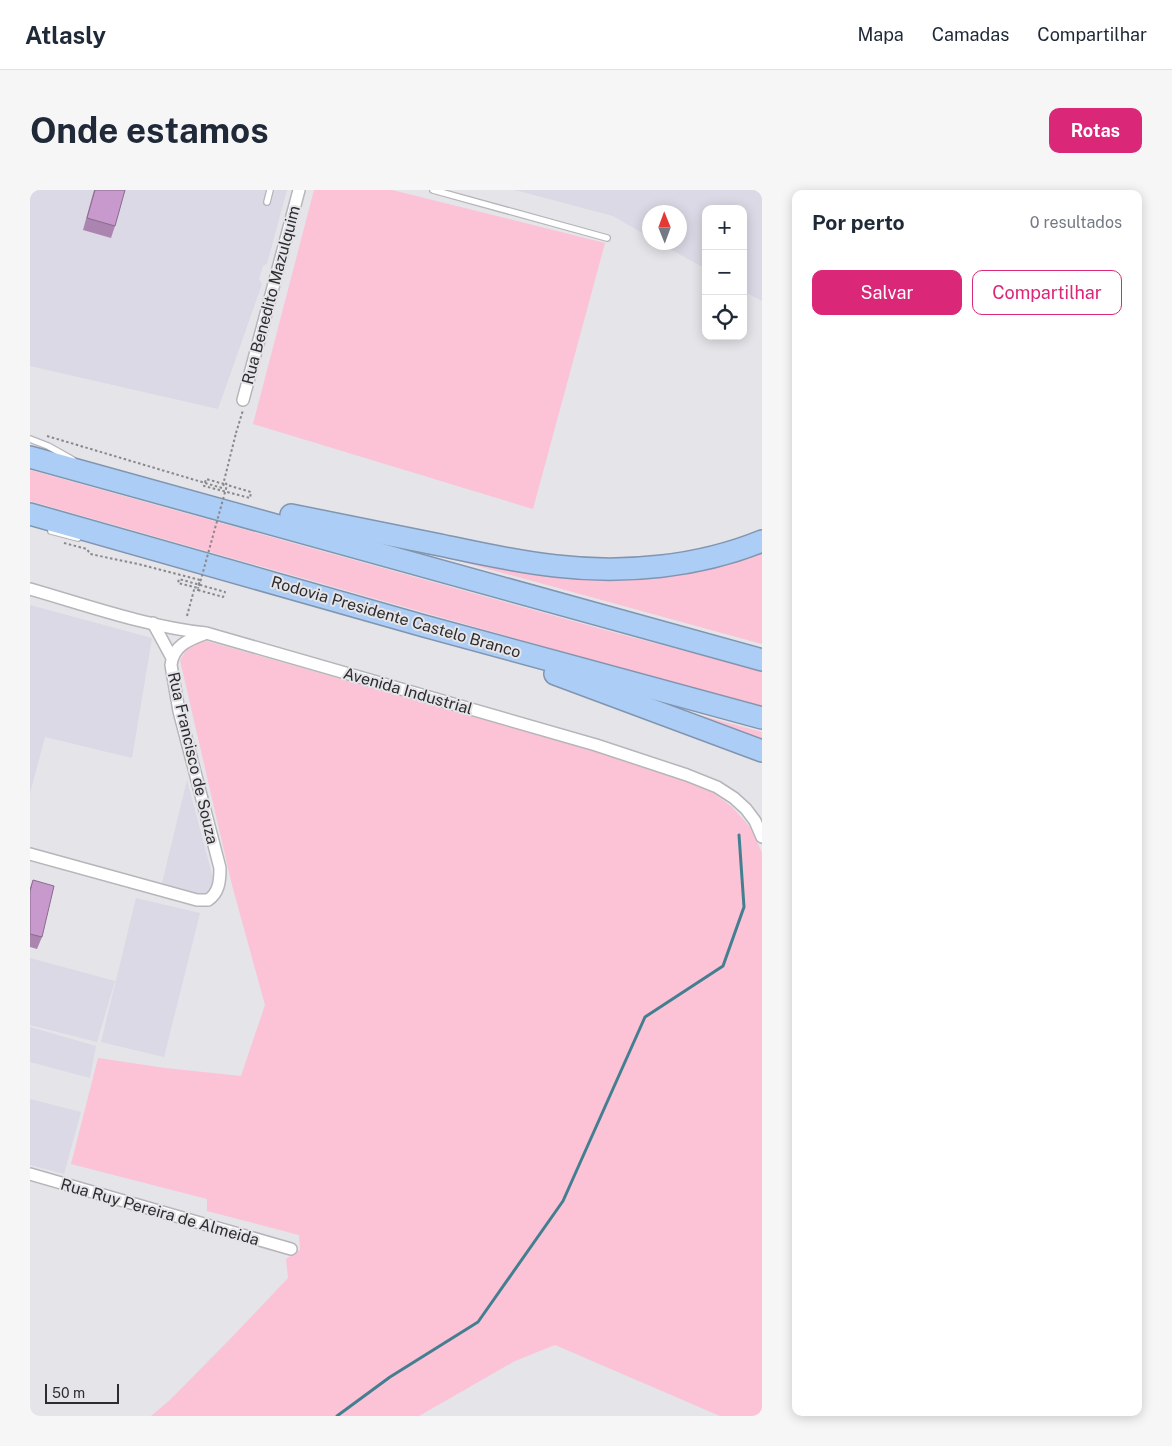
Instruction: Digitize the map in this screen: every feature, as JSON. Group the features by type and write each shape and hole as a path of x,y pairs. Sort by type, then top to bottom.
{"highway":[{"path":"30,457 762,660"},
{"path":"151,490 281,513 494,556 557,566 606,569 668,565 721,555 762,541"},
{"name":"Rodovia Presidente Castelo Branco","path":"37,521 159,550 424,626 762,718"},
{"path":"424,626 762,751"}],"street":[{"name":"Rua Benedito Mazulquim","path":"243,400 299,190"},
{"name":"Avenida Industrial","path":"30,589 184,631 206,633 596,745 687,775 718,787 734,798 755,821 762,837"},
{"path":"153,623 172,658"},
{"name":"Rua Francisco de Souza","path":"30,854 197,900 206,901 210,899 218,887 220,868 179,711 172,675 172,658 175,652 184,643 206,633"},
{"name":"Rua Ruy Pereira de Almeida","path":"30,1174 291,1249"}],"lane":[{"path":"266,202 270,190"},
{"path":"433,190 607,238"},
{"path":"30,439 48,446 98,476"},
{"path":"37,521 66,536 84,539"},
{"path":"108,544 159,550"}],"path":[{"path":"187,616 194,590 198,589 227,485 224,481 243,412 243,400"},
{"path":"39,434 222,488 224,484 206,479 204,486 250,498 251,492 227,485"},
{"path":"66,536 64,544 87,549 90,554 200,580 198,589"},
{"path":"179,579 225,592 224,597 198,589 178,583 179,579"}],"shaded area":[{"path":"30,190 287,190 267,264 263,266 259,279 262,284 218,409 30,366"},
{"path":"314,190 392,190 605,243 533,509 253,424"},
{"path":"515,190 762,190 762,301 747,293 747,205 702,205 702,267 672,250 687,250 687,205 642,205 642,233 613,216"},
{"path":"30,470 616,633 762,671 762,708 30,501"},
{"path":"390,542 546,569 762,545 762,644"},
{"path":"30,605 152,638 132,758 45,737 30,793"},
{"path":"198,641 206,641 593,750 684,780 712,792 732,807 751,828 762,853 762,1416 720,1416 555,1345 515,1361 419,1416 151,1416 170,1400 288,1278 286,1259 300,1250 299,1235 207,1211 207,1199 71,1164 98,1058 165,1068 241,1076 265,1005 232,885 180,660 189,646"},
{"path":"659,704 762,732 762,744"},
{"path":"187,780 213,878 211,889 201,896 162,883"},
{"path":"136,898 200,913 164,1057 101,1042"},
{"path":"30,958 115,981 97,1042 30,1025"},
{"path":"30,1027 96,1046 90,1078 30,1062"},
{"path":"30,1099 81,1112 64,1174 30,1165"}],"building":[{"path":"95,190 125,190 115,226 87,218"},
{"path":"33,880 54,886 42,937 30,934 30,891"}],"waterway":[{"path":"337,1416 390,1377 478,1322 563,1201 645,1017 723,966 744,907 739,835"}]}
